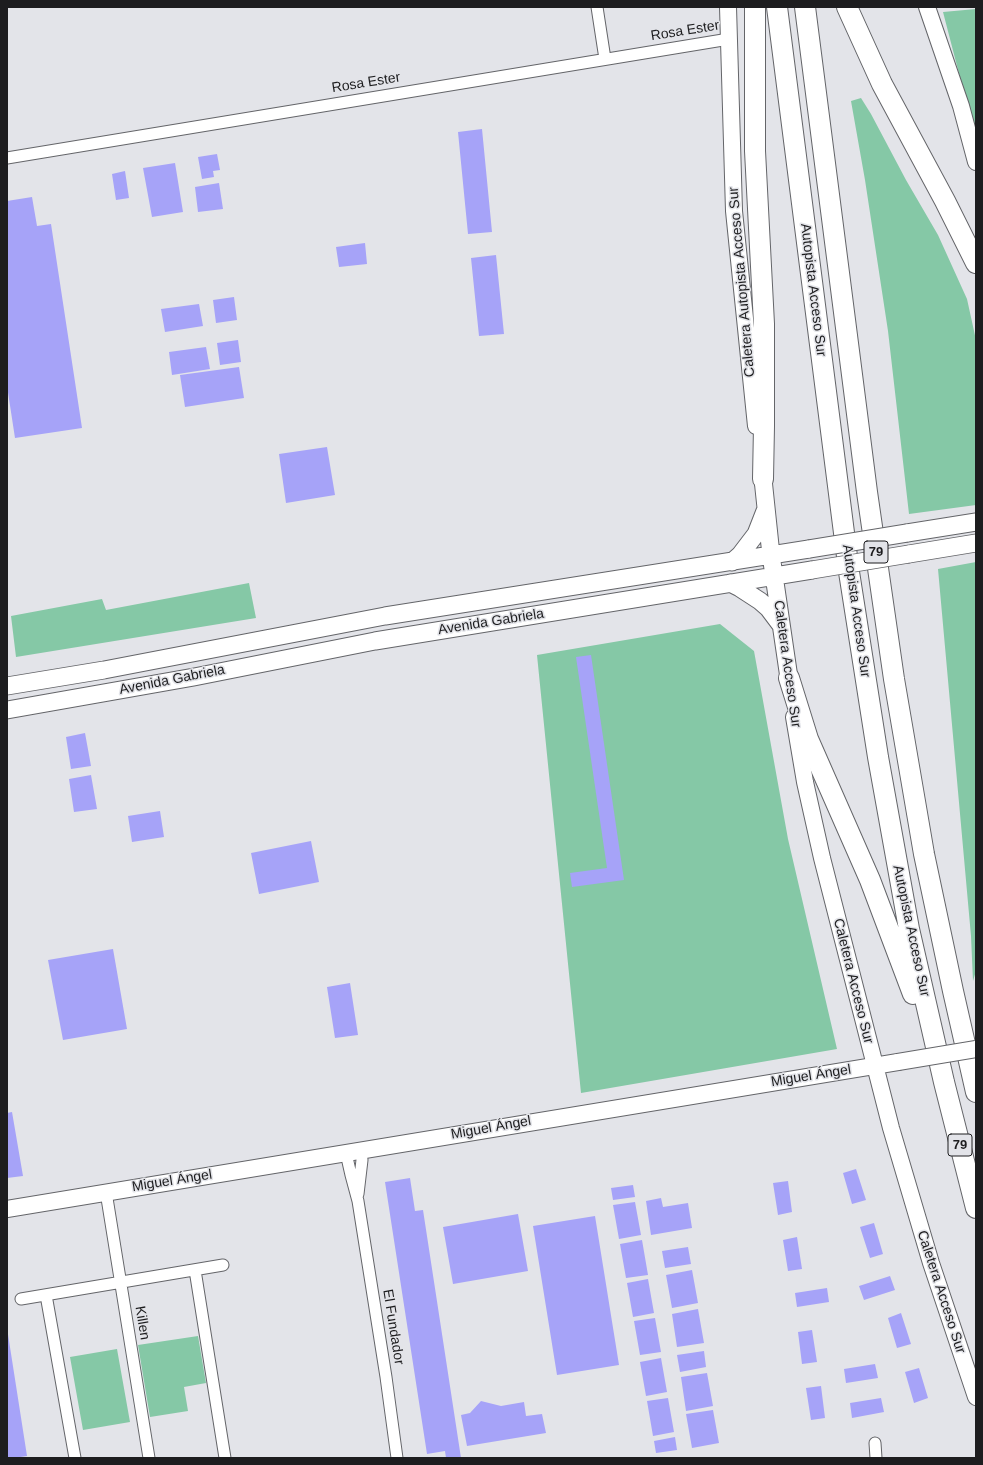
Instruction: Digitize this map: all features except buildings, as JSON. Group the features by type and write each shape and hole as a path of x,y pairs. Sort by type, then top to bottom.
{"highway":[{"path":"755,7 755,151 762,270 764,354 762,479"},
{"name":"Autopista Acceso Sur","path":"776,7 837,481 862,662 894,851 913,944 944,1082 976,1208"},
{"name":"Autopista Acceso Sur","path":"805,7 867,492 894,679 924,854 976,1092"},
{"path":"847,7 882,84 945,201 976,263"},
{"path":"789,678 808,739 880,903 944,1082"}],"main road":[{"name":"Caletera Autopista Acceso Sur","path":"728,7 734,211 771,555"},
{"path":"927,7 958,99 976,162"},
{"path":"732,562 740,555 756,534 762,522 766,508"},
{"name":"Avenida Gabriela","path":"7,686 111,668 385,616 976,522"},
{"name":"Avenida Gabriela","path":"7,710 194,677 375,641 976,543"},
{"name":"Caletera Acceso Sur","path":"771,555 796,730 812,820 874,1065 911,1197 931,1263 976,1397"},
{"path":"730,584 760,600 781,626"},
{"name":"Miguel Ángel","path":"7,1209 976,1049"}],"street":[{"path":"597,7 605,59"},
{"name":"Rosa Ester","path":"7,158 729,39"},
{"name":"El Fundador","path":"354,1151 350,1175 358,1201 386,1377 397,1458"},
{"name":"El Fundador","path":"354,1151 362,1160 358,1201"},
{"name":"Killen","path":"106,1192 149,1458"},
{"path":"21,1300 223,1265"},
{"path":"194,1270 225,1458"},
{"path":"46,1295 74,1458"},
{"path":"875,1442 876,1458"}],"green space":[{"path":"976,9 976,139 943,12"},
{"path":"861,98 938,235 967,299 976,340 976,505 909,514 888,331 865,180 851,101"},
{"path":"976,562 976,971 973,981 971,936 938,569"},
{"path":"249,583 256,618 16,657 11,616 102,599 106,610"},
{"path":"720,624 754,651 788,839 837,1049 581,1093 537,655"},
{"path":"198,1336 206,1383 184,1387 188,1411 150,1417 138,1345"},
{"path":"117,1349 130,1422 83,1430 70,1357"}]}
